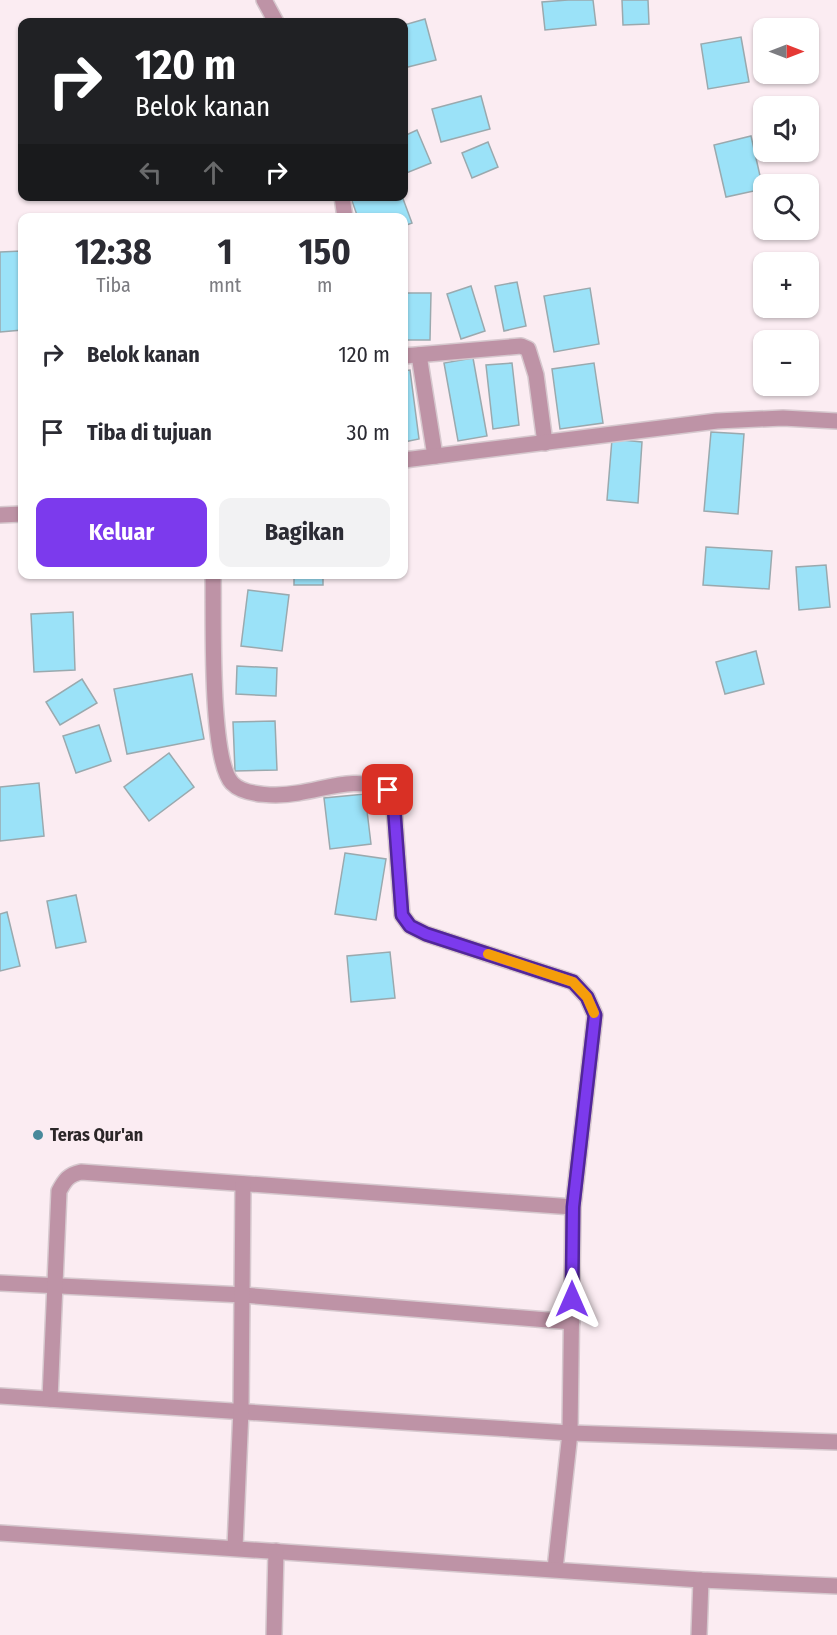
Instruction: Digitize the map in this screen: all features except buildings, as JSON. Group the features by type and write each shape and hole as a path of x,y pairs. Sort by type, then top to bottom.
{"street":[{"path":"264,0 274,18"},
{"path":"408,356 521,346 528,349 536,375 545,443"},
{"path":"419,355 435,456"},
{"path":"408,459 717,421 783,418 837,421"},
{"path":"0,515 18,514"},
{"path":"213,579 218,736 224,768 231,782 246,790 271,795 298,794 334,784 357,783 374,784 388,790 394,807 402,915 410,926 426,934 573,982 587,997 595,1015 573,1207 570,1433 555,1569"},
{"path":"50,1399 59,1191 66,1178 71,1175 81,1172 573,1207"},
{"path":"235,1547 241,1410 243,1184"},
{"path":"0,1283 243,1295 572,1322"},
{"path":"0,1396 570,1433 837,1442"},
{"path":"0,1533 700,1580 837,1586"},
{"path":"274,1635 276,1551"},
{"path":"699,1635 700,1580"}],"slow traffic":[{"path":"488,954 573,982 587,997 594,1013"}],"place":[{"name":"Teras Qur'an","path":"38,1135"}],"route":[{"path":"388,790 394,807 402,915 410,926 426,934 573,982 587,997 595,1015 573,1207 572,1299"}]}
